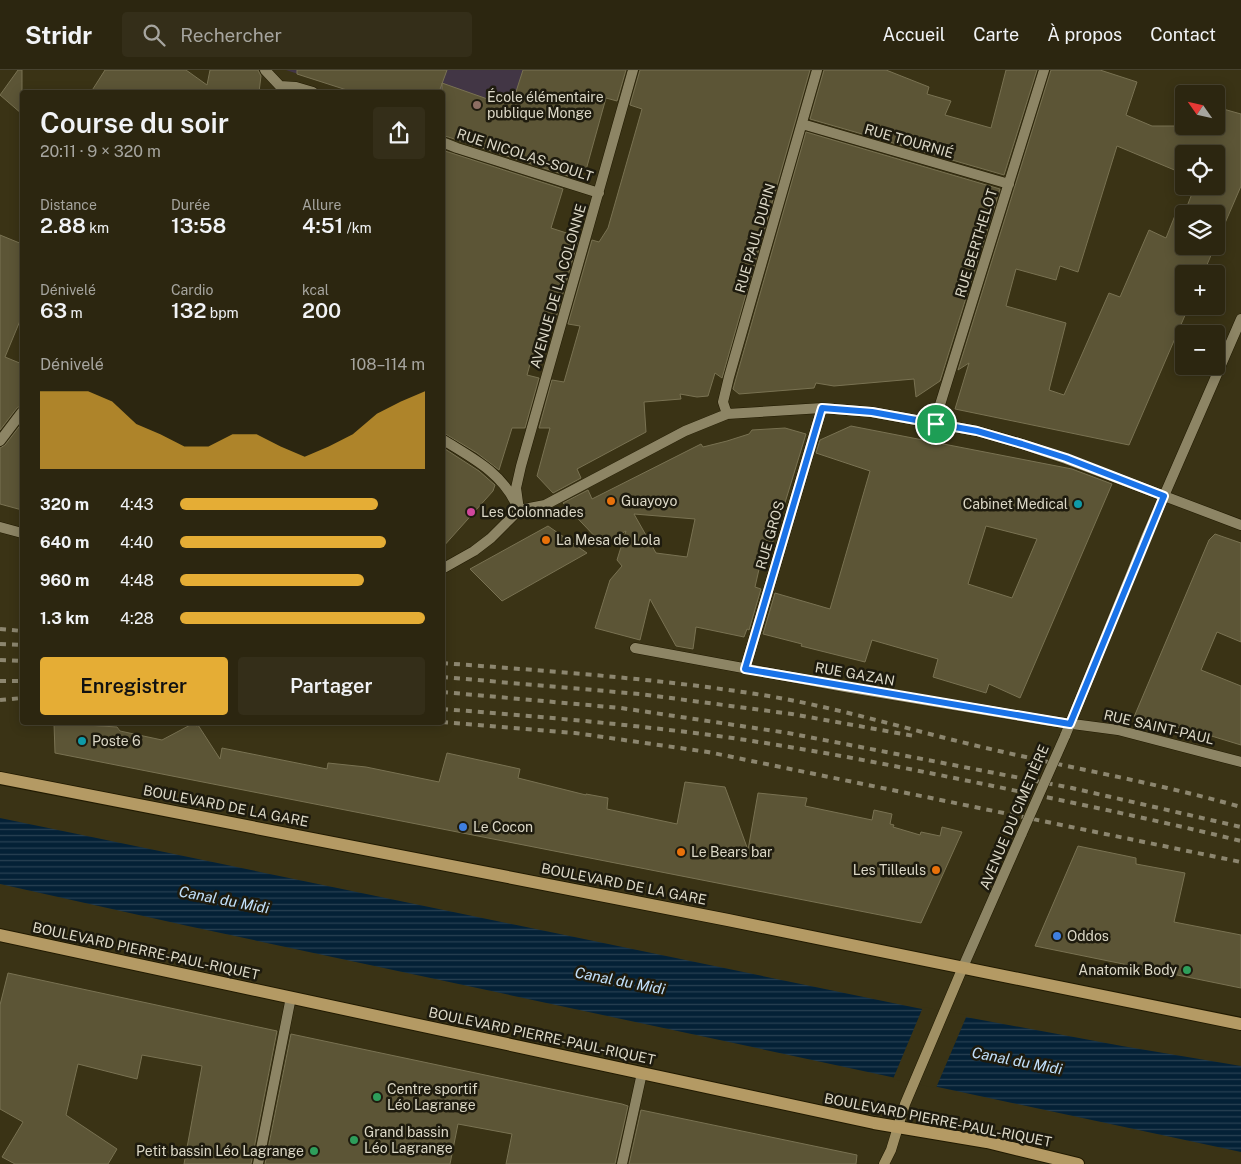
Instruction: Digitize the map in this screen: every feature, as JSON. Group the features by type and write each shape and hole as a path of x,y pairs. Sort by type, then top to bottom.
{"main road":[{"name":"BOULEVARD DE LA GARE","path":"0,778 963,967 1241,1024"},
{"name":"BOULEVARD PIERRE-PAUL-RIQUET","path":"0,935 899,1127 987,1142 1078,1164"}],"street":[{"path":"265,70 277,89 296,87 306,90"},
{"name":"AVENUE DE LA COLONNE","path":"519,510 516,488 521,466 600,193 633,70"},
{"name":"RUE PAUL DUPIN","path":"727,414 723,402 729,377 818,70"},
{"name":"RUE BERTHELOT","path":"936,424 939,408 1044,70"},
{"name":"RUE TOURNIÉ","path":"802,124 1008,184"},
{"name":"RUE NICOLAS-SOULT","path":"445,143 600,193"},
{"name":"AVENUE DU CIMETIÈRE","path":"963,967 1065,736 1164,496 1241,318"},
{"path":"445,567 474,551 491,538 519,510 545,505 685,432 727,414 822,408 872,412 977,431 1022,444 1241,525"},
{"name":"RUE GROS","path":"745,669 822,408"},
{"path":"0,441 20,415"},
{"path":"445,441 496,474 510,491 519,510"},
{"path":"0,527 20,532"},
{"name":"RUE GAZAN","path":"635,648 745,669 1070,724"},
{"name":"RUE SAINT-PAUL","path":"1070,724 1118,730 1241,762"},
{"path":"884,1164 899,1127 906,1102 963,967"},
{"path":"258,1164 291,998"},
{"path":"622,1164 642,1073"}],"shaded area":[{"name":"École élémentaire publique Monge","path":"286,70 523,70 511,109 445,93 445,90 347,90"}],"water":[{"name":"Canal du Midi","path":"0,818 917,1008 1241,1066 1241,1152 0,884"}],"pier":[{"path":"923,1007 967,1015 936,1088 893,1079"}],"building":[{"path":"18,70 22,70 20,112 0,95"},
{"path":"105,70 186,70 207,85 210,70 258,70 261,76 259,90 92,90"},
{"path":"297,70 447,70 440,90 347,90 297,74"},
{"path":"523,70 626,70 617,101 606,98 586,170 571,165 568,176 445,136 445,90 442,90 442,83 496,102 498,97 513,101"},
{"path":"640,70 810,70 722,378 715,373 708,396 697,397 680,394 681,399 644,402 646,432 577,469 581,478 553,493 537,476 550,428 539,428 552,380 564,382 580,326 568,324 592,240 599,242 608,228 642,109 630,105"},
{"path":"824,70 886,70 929,87 927,94 951,101 945,115 991,128 1006,70 1037,70 1004,175 810,119"},
{"path":"1051,70 1100,70 1137,82 1126,115 1152,126 1175,126 1175,135 1225,135 1225,110 1241,114 1241,186 1225,223 1225,205 1188,205 1191,195 1225,195 1225,145 1175,145 1175,170 1117,146 1078,272 1060,266 1056,280 1016,269 1006,306 1066,323 1049,390 1064,395 1109,293 1120,297 1149,230 1166,238 1175,216 1175,255 1211,255 1207,265 1175,265 1175,315 1185,315 1181,325 1175,325 1175,338 1129,445 955,409 969,363 958,370"},
{"path":"806,132 1000,189 940,381 916,397 914,379 834,386 816,383 814,388 739,394 733,389"},
{"path":"445,151 563,189 551,228 579,237 555,321 543,319 527,375 539,378 525,428 512,428 499,470 477,453 445,434"},
{"path":"0,235 20,243 20,321 5,357 20,363 20,406 0,430"},
{"path":"20,426 20,509 0,504 0,448 5,445"},
{"path":"851,426 1072,469 1112,484 1020,698 989,684 986,693 933,677 938,659 872,640 865,662 801,646 802,644 763,634 775,593 830,609 870,471 816,453 820,440","holes":["986,526 1037,539 1012,598 968,584"]},
{"path":"785,428 806,434 771,548 764,547 755,587 761,589 749,630 747,629 744,637 696,627 693,649 676,646 650,599 640,640 595,628 610,580 622,566 617,560 626,531 602,544 563,503 588,490 592,499 701,444 703,447 727,441 749,434 752,430","holes":["634,514 695,519 687,557 656,553"]},
{"path":"445,449 479,471 495,485 493,491 445,545"},
{"path":"548,526 587,553 502,601 470,569"},
{"path":"1215,534 1241,543 1241,642 1217,632 1201,670 1241,686 1241,745 1195,731 1134,717 1209,540"},
{"path":"54,725 117,727 120,731 162,740 190,725 198,725 220,759 222,748 327,769 328,763 366,767 439,782 447,753 520,769 518,778 586,795 608,798 607,809 677,824 685,782 725,787 748,850 758,793 807,798 805,806 872,820 874,810 892,814 890,824 894,825 893,827 920,835 921,832 940,836 942,827 962,832 921,923 55,753"},
{"path":"1078,846 1136,858 1136,864 1185,873 1174,922 1241,935 1241,988 1035,946"},
{"path":"8,973 277,1031 251,1164 184,1164 202,1066 142,1055 137,1079 78,1064 66,1115 117,1149 108,1164 15,1164 2,1157 23,1122 0,1109 0,1005"},
{"name":"Centre sportif Léo Lagrange","path":"291,1034 628,1106 615,1164 506,1164 512,1134 458,1124 450,1164 265,1164"},
{"path":"641,1110 857,1155 856,1164 629,1164"}],"railway":[{"path":"0,629 20,631"},
{"path":"0,644 20,645"},
{"path":"0,660 20,661"},
{"path":"445,663 639,679 717,688 785,699 986,748 1178,790 1241,807"},
{"path":"445,677 640,694 792,714 914,736"},
{"path":"0,681 20,681"},
{"path":"445,692 621,708 788,733 1072,788 1241,827"},
{"path":"0,700 20,698"},
{"path":"445,709 546,717 649,728 788,747 998,787 1241,841"},
{"path":"445,722 575,733 708,752 1241,862"}],"place":[{"name":"École élémentaire publique Monge","path":"477,105"},
{"name":"Guayoyo","path":"611,501"},
{"name":"Cabinet Medical","path":"1078,504"},
{"name":"Les Colonnades","path":"471,512"},
{"name":"La Mesa de Lola","path":"546,540"},
{"name":"Poste 6","path":"82,741"},
{"name":"Le Cocon","path":"463,827"},
{"name":"Le Bears bar","path":"681,852"},
{"name":"Les Tilleuls","path":"936,870"},
{"name":"Oddos","path":"1057,936"},
{"name":"Anatomik Body","path":"1187,970"},
{"name":"Centre sportif Léo Lagrange","path":"377,1097"},
{"name":"Grand bassin Léo Lagrange","path":"354,1140"},
{"name":"Petit bassin Léo Lagrange","path":"314,1151"}],"route":[{"path":"822,408 872,412 936,424 977,431 1022,444 1066,458 1164,496 1070,724 745,669 822,408"}]}
